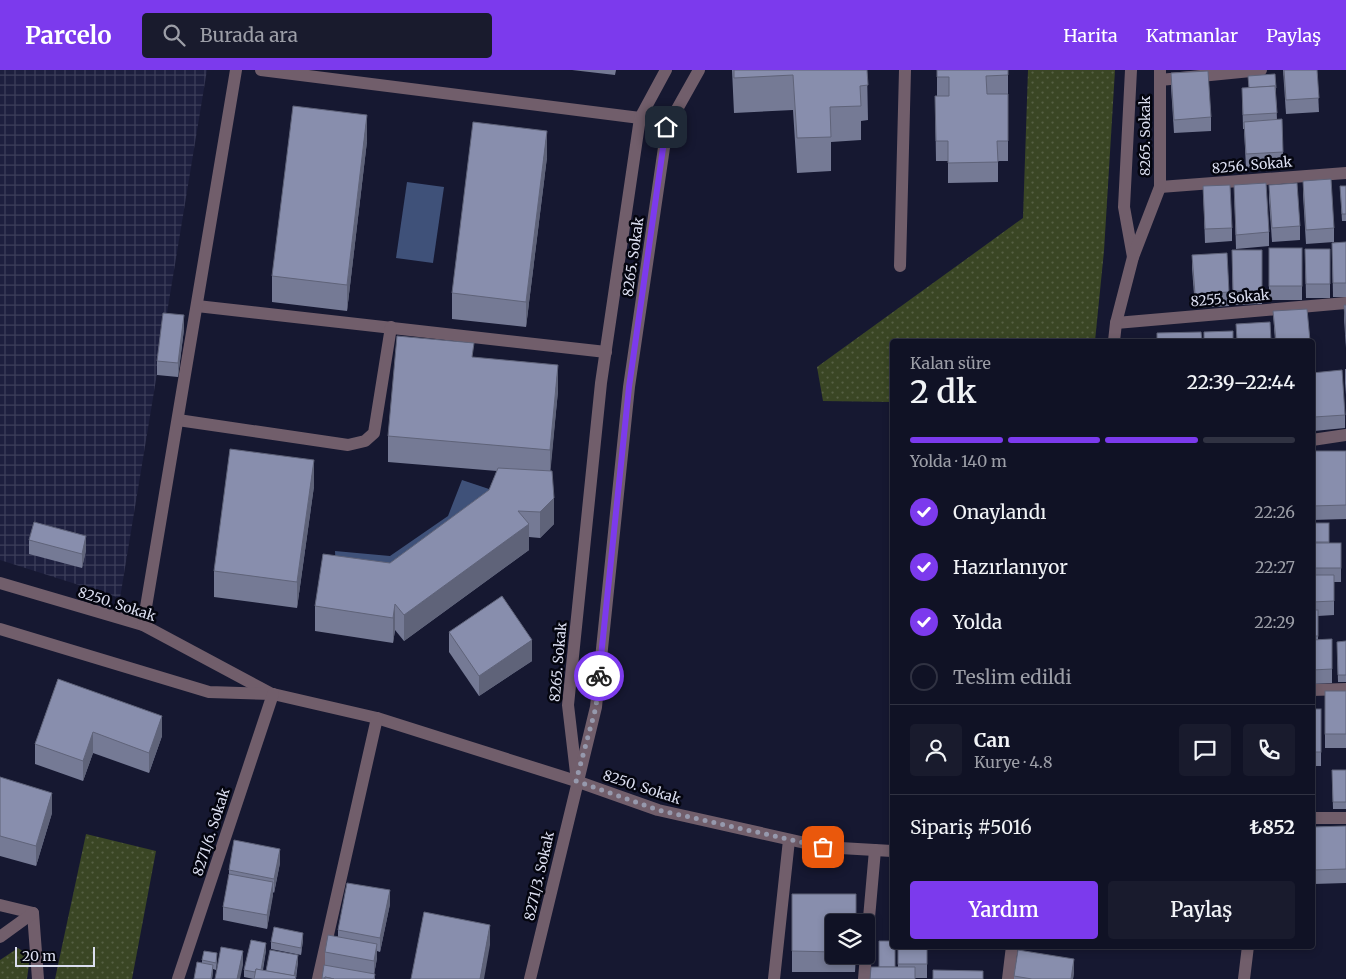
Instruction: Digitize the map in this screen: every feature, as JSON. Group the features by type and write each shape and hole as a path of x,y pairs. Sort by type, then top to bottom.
{"street":[{"path":"143,625 236,70"},
{"path":"261,70 640,118"},
{"name":"8265. Sokak","path":"576,781 568,705 606,352 640,118 666,70"},
{"name":"8265. Sokak","path":"576,781 596,707 629,387 666,127 699,70"},
{"path":"900,266 905,70"},
{"name":"8265. Sokak","path":"1131,70 1124,207 1133,257"},
{"path":"1160,75 1261,70"},
{"name":"8265. Sokak","path":"1114,339 1116,323 1133,257 1160,188 1160,75"},
{"name":"8256. Sokak","path":"1160,188 1346,172"},
{"name":"8255. Sokak","path":"1116,323 1346,303"},
{"path":"197,306 606,352"},
{"path":"178,420 348,445 365,441 374,433 392,328"},
{"path":"1315,440 1346,435"},
{"name":"8250. Sokak","path":"0,583 143,625 272,694"},
{"name":"8250. Sokak","path":"0,629 209,692 272,694 377,718 576,781 658,810 823,847 890,851"},
{"path":"1315,690 1346,689"},
{"name":"8271/6. Sokak","path":"178,979 272,694"},
{"path":"318,979 377,718"},
{"name":"8271/3. Sokak","path":"530,979 576,781"},
{"path":"1315,818 1346,818"},
{"path":"774,979 789,840"},
{"path":"869,914 875,850"},
{"path":"0,906 33,913"},
{"path":"0,937 33,913"},
{"path":"33,913 38,979"},
{"path":"1008,979 1012,949"},
{"path":"1244,979 1248,949"},
{"path":"864,979 865,964"}],"shaded area":[{"path":"0,70 207,70 120,598 0,560"},
{"path":"407,182 444,187 433,263 396,258"},
{"path":"462,480 492,490 396,580 336,573 335,551 390,556 448,516"}],"green space":[{"path":"1028,70 1115,70 1104,251 1095,339 890,339 890,402 823,401 817,367 1023,218"},
{"path":"86,834 156,851 132,979 55,979"},
{"path":"18,948 30,956 27,979 0,979 0,960"}],"building":[{"path":"734,70 867,70 868,85 860,86 861,106 830,107 831,137 797,138 793,75 734,78"},
{"path":"937,70 1008,70 1008,75 986,76 987,94 1008,94 1008,141 997,141 998,162 948,163 948,141 936,141 935,96 949,96 949,77 937,77"},
{"path":"1284,70 1317,70 1319,98 1286,100"},
{"path":"1208,71 1211,117 1174,120 1171,73"},
{"path":"1275,74 1276,88 1275,86 1249,88 1248,76"},
{"path":"1275,86 1277,113 1243,115 1242,88"},
{"path":"293,106 367,115 347,285 272,276"},
{"path":"1282,119 1283,152 1246,154 1244,122"},
{"path":"473,122 547,131 526,302 452,293"},
{"path":"1331,179 1334,228 1306,230 1303,181"},
{"path":"1266,183 1269,232 1236,235 1234,185"},
{"path":"1297,183 1300,226 1272,228 1269,185"},
{"path":"1230,185 1232,228 1205,229 1203,186"},
{"path":"1340,186 1346,186 1346,214 1342,214"},
{"path":"1346,242 1346,283 1333,283 1332,243"},
{"path":"1269,248 1302,248 1302,286 1269,286"},
{"path":"1305,249 1330,249 1330,284 1306,284"},
{"path":"1232,250 1262,250 1262,291 1233,291"},
{"path":"1227,253 1229,292 1195,294 1192,255"},
{"path":"1344,305 1346,305 1346,335"},
{"path":"1307,309 1310,339 1276,339 1273,311"},
{"path":"163,313 184,315 178,363 157,361"},
{"path":"1270,322 1271,339 1237,339 1236,324"},
{"path":"1233,331 1233,339 1204,339 1204,332"},
{"path":"1201,332 1202,339 1157,339 1157,333"},
{"path":"397,336 474,343 472,357 558,365 550,450 388,436"},
{"path":"1342,370 1345,415 1315,417 1315,373"},
{"path":"230,449 314,460 297,582 214,571"},
{"path":"1315,451 1346,451 1346,505 1315,506"},
{"path":"498,468 552,471 554,498 540,512 518,511 529,524 404,615 395,604 393,618 315,606 323,554 390,563 489,490"},
{"path":"34,522 86,536 82,554 29,540"},
{"path":"1315,523 1329,523 1329,542 1315,542"},
{"path":"1315,543 1341,543 1341,568 1315,568"},
{"path":"1315,575 1334,575 1334,601 1315,602"},
{"path":"502,596 532,640 479,676 449,632"},
{"path":"1315,610 1318,610 1318,636 1315,636"},
{"path":"1332,639 1332,669 1315,670 1315,640"},
{"path":"1346,641 1346,675 1338,675 1337,642"},
{"path":"58,679 162,716 149,753 93,732 83,761 35,744"},
{"path":"1325,691 1346,691 1346,734 1325,734"},
{"path":"1315,709 1321,709 1321,752 1315,752"},
{"path":"1332,770 1346,770 1346,802 1333,802"},
{"path":"0,777 52,793 36,846 0,836"},
{"path":"1346,826 1346,869 1315,870 1315,827"},
{"path":"234,840 280,849 274,879 229,870"},
{"path":"229,874 273,882 267,915 223,907"},
{"path":"347,883 390,890 380,938 338,930"},
{"path":"792,894 856,894 856,914 825,914 825,952 792,951"},
{"path":"424,912 490,925 480,979 411,979"},
{"path":"274,927 303,933 301,948 271,942"},
{"path":"328,935 377,944 374,961 325,952"},
{"path":"251,940 266,943 261,970 256,969 255,972 244,970"},
{"path":"879,941 890,941 890,949 895,949 895,967 879,967"},
{"path":"221,947 243,951 237,979 215,979"},
{"path":"898,949 927,949 927,964 898,964"},
{"path":"270,950 298,955 294,976 266,971"},
{"path":"1018,950 1074,959 1071,979 1032,979 1014,976"},
{"path":"204,951 217,953 216,963 202,960"},
{"path":"197,962 213,965 211,979 194,979"},
{"path":"324,965 375,974 374,979 322,978"},
{"path":"871,967 915,967 915,979 870,979"},
{"path":"256,969 296,976 295,979 254,979"},
{"path":"933,970 983,971 983,979 933,979"}],"way so far":[{"path":"599,676 596,707 576,781 658,810 823,847"}],"route":[{"path":"599,676 629,387 666,127"}]}
